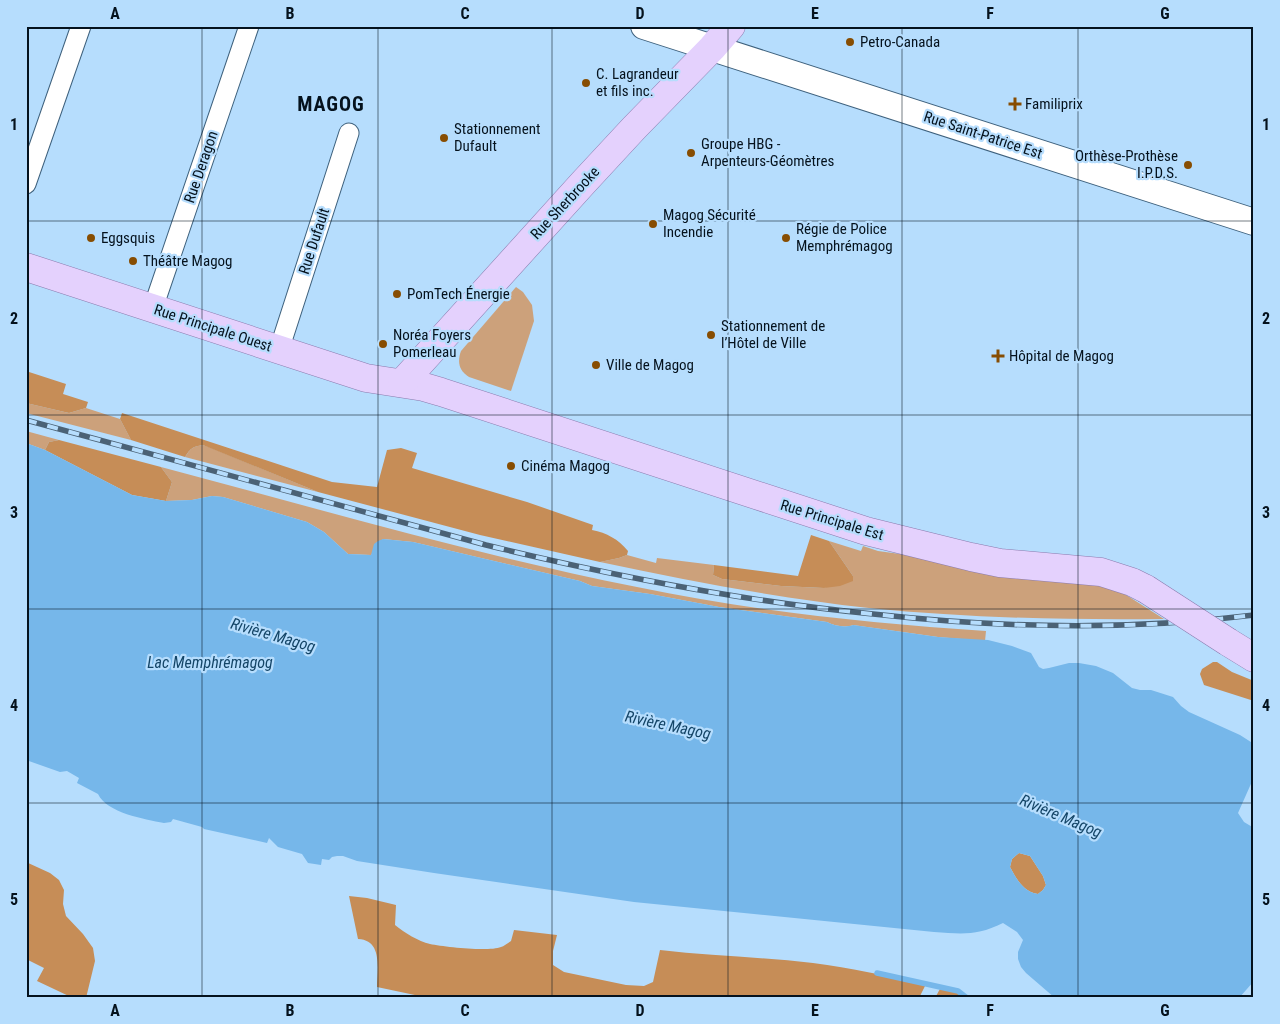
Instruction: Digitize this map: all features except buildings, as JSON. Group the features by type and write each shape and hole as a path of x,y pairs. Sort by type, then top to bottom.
{"main road":[{"name":"Rue Sherbrooke","path":"402,384 583,183 732,26"},
{"name":"Rue Principale Ouest","path":"26,266 366,378 402,384"},
{"name":"Rue Principale Est","path":"402,384 424,387 463,399 875,534 1000,563 1101,572 1132,582 1146,589 1254,658"}],"street":[{"path":"26,184 81,26"},
{"name":"Rue Deragon","path":"153,308 249,26"},
{"name":"Rue Saint-Patrice Est","path":"644,26 1254,222"},
{"name":"Rue Dufault","path":"279,350 349,132"}],"shaded area":[{"path":"516,287 523,292 532,305 534,321 511,391 469,377 461,369 459,359 461,351"},
{"path":"26,371 66,384 63,394 88,402 86,408 69,413 26,403"},
{"path":"26,403 69,413 86,408 120,419 131,440 26,413"},
{"path":"122,413 332,482 377,487 387,450 401,448 417,453 412,468 527,502 593,525 592,530 616,540 628,551 627,555 600,562 480,535 318,492 203,445 192,448 185,457 131,440 120,419"},
{"path":"26,431 59,440 49,442 45,450 26,443"},
{"path":"59,440 161,467 172,482 166,501 132,495 45,450 49,442"},
{"path":"203,445 318,492 185,457 192,448"},
{"path":"161,467 398,531 577,574 680,595 767,609 854,620 986,631 985,641 938,637 853,625 840,626 827,622 719,607 650,594 592,586 580,581 413,542 383,539 371,555 348,554 324,532 307,522 223,497 212,496 192,500 166,501 172,482"},
{"path":"811,535 829,541 853,576 853,581 840,586 824,588 781,586 722,579 713,575 714,565 798,576"},
{"path":"829,541 861,551 863,546 878,551 949,565 1106,587 1123,593 1164,619 1016,618 869,608 734,588 600,562 627,555 656,563 657,558 714,565 713,575 722,579 781,586 824,588 853,576"},
{"path":"1213,662 1217,662 1232,672 1254,681 1254,701 1204,685 1200,674 1202,669"},
{"path":"1019,853 1030,856 1043,876 1046,885 1038,894 1024,887 1010,867 1012,859"},
{"path":"26,862 50,873 59,880 64,890 63,904 66,916 93,948 95,961 86,998 73,998 37,981 44,968 26,959"},
{"path":"349,896 396,905 395,925 421,941 430,944 456,948 487,949 501,947 511,941 514,930 557,935 553,951 553,965 564,972 626,985 644,986 653,982 660,950 813,963 926,984 919,998 429,998 377,987 378,964 375,950 372,944 358,939"},
{"path":"941,987 958,991 967,998 935,998"}],"water":[{"name":"Lac Memphrémagog","path":"26,443 45,450 132,495 166,501 192,500 212,496 223,497 307,522 324,532 348,554 371,555 374,544 383,539 413,542 580,581 592,586 650,594 719,607 827,622 840,626 853,625 938,637 988,640 1031,653 1039,667 1043,669 1069,663 1096,666 1113,673 1132,688 1151,690 1173,697 1189,712 1240,735 1254,744 1254,777 1238,813 1244,822 1254,828 1254,981 1239,998 1055,998 1021,967 1018,952 1023,940 1017,932 1003,923 977,932 934,932 634,902 357,861 343,856 332,857 329,860 322,859 321,865 308,863 302,854 278,847 269,838 267,843 204,829 173,819 171,822 164,823 127,814 109,806 98,794 77,783 79,778 67,771 60,772 26,760","holes":["1019,853 1030,856 1043,876 1046,885 1038,894 1024,887 1010,867 1012,859"]}],"waterway":[{"path":"877,973 958,991 967,998"}],"railway":[{"path":"26,420 486,545 582,567 726,595 824,609 921,619 1016,625 1159,624 1254,615"}],"place":[{"name":"Petro-Canada","path":"850,42"},
{"name":"C. Lagrandeur et fils inc.","path":"586,83"},
{"name":"Familiprix","path":"1015,104"},
{"name":"Stationnement Dufault","path":"444,138"},
{"name":"Groupe HBG - Arpenteurs-Géomètres","path":"691,153"},
{"name":"Orthèse-Prothèse I.P.D.S.","path":"1188,165"},
{"name":"Magog Sécurité Incendie","path":"653,224"},
{"name":"Eggsquis","path":"91,238"},
{"name":"Régie de Police Memphrémagog","path":"786,238"},
{"name":"Théâtre Magog","path":"133,261"},
{"name":"PomTech Énergie","path":"397,294"},
{"name":"Stationnement de l’Hôtel de Ville","path":"711,335"},
{"name":"Noréa Foyers Pomerleau","path":"383,344"},
{"name":"Hôpital de Magog","path":"998,356"},
{"name":"Ville de Magog","path":"596,365"},
{"name":"Cinéma Magog","path":"511,466"}],"district":[{"name":"MAGOG","path":"331,104"}],"water label":[{"name":"Rivière Magog","path":"273,635"},
{"name":"Rivière Magog","path":"668,725"},
{"name":"Rivière Magog","path":"1061,816"}]}
